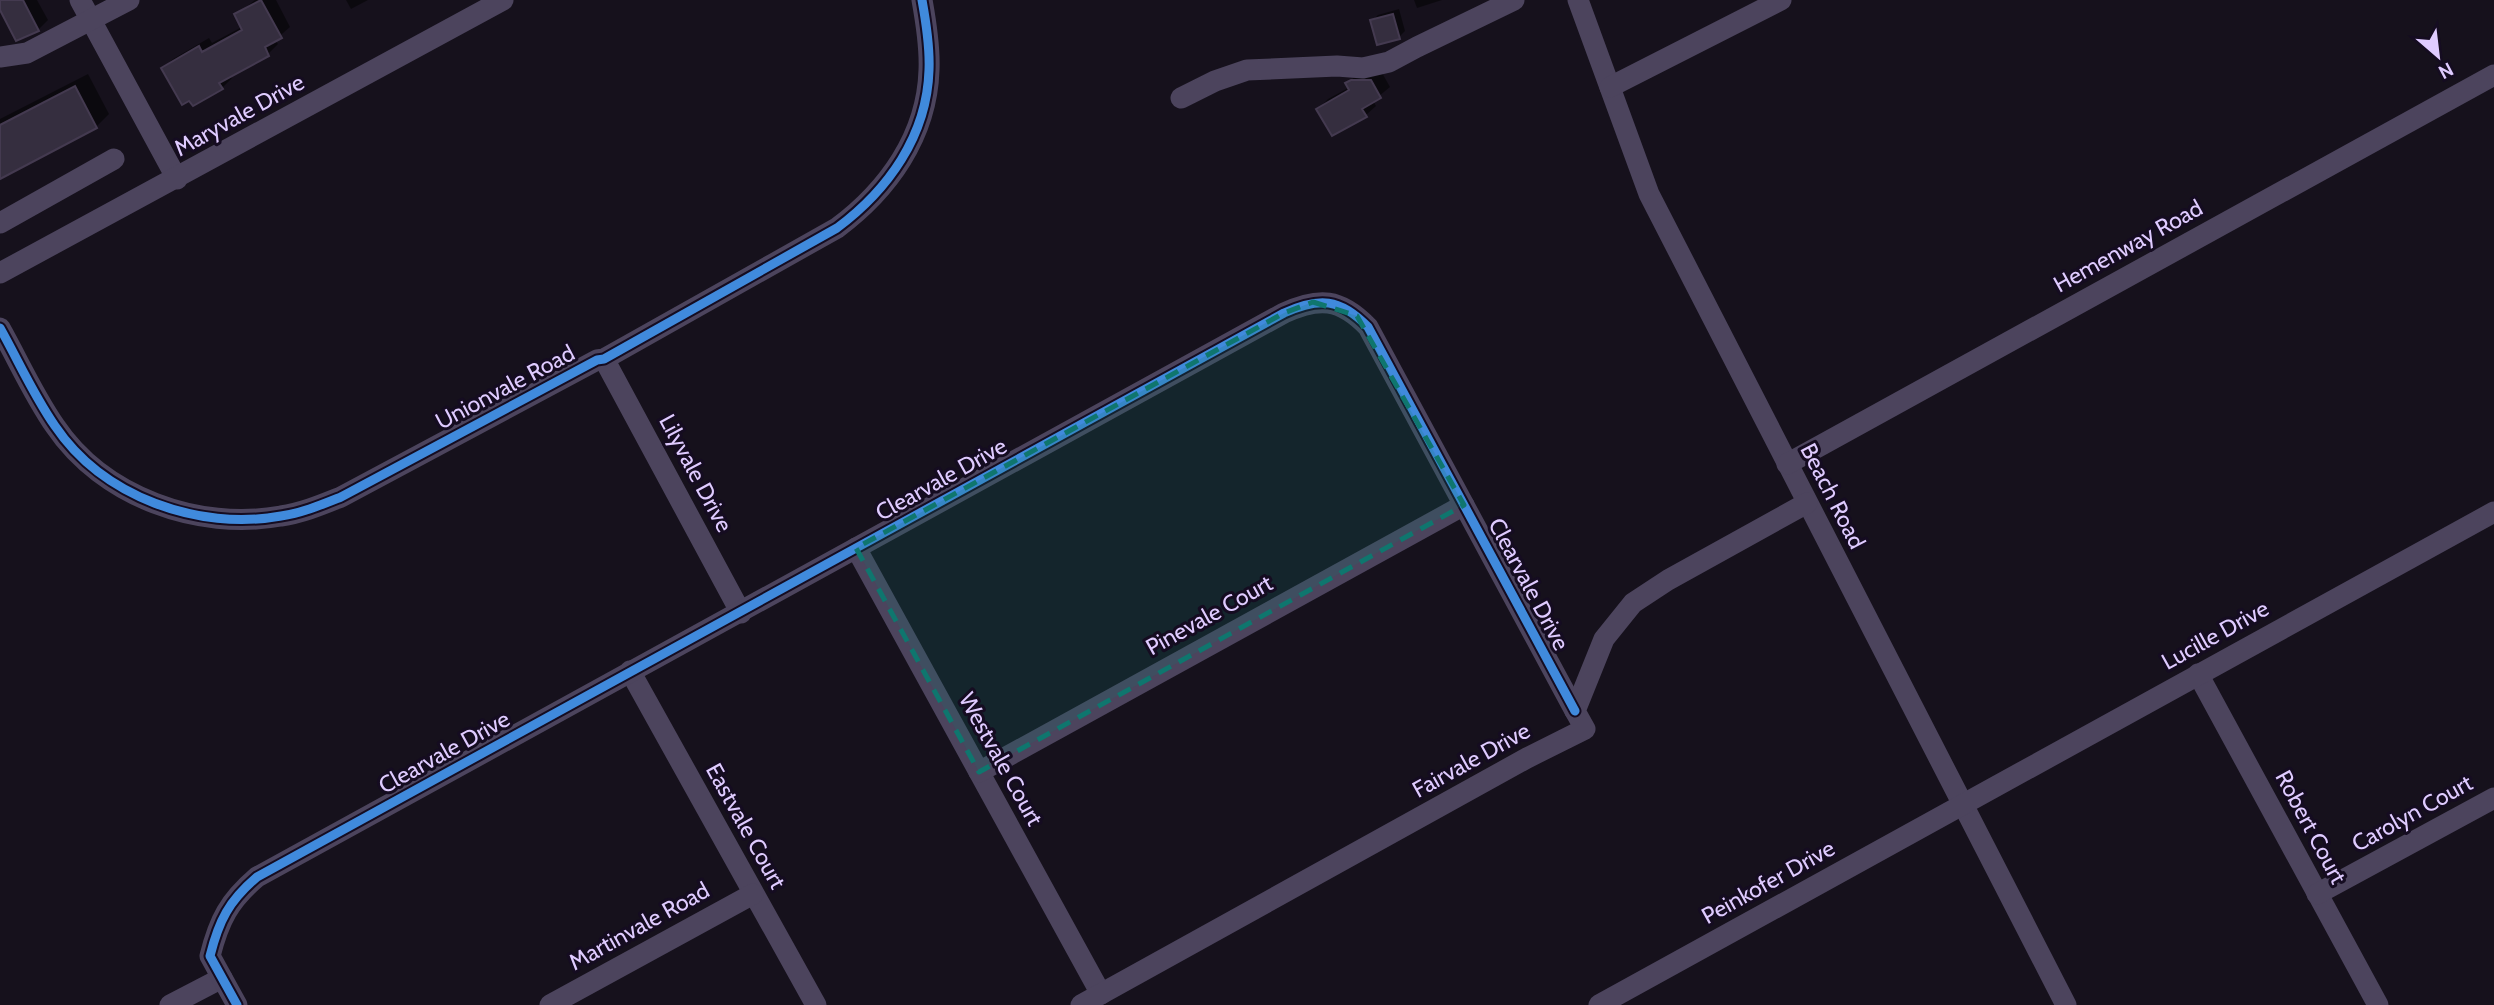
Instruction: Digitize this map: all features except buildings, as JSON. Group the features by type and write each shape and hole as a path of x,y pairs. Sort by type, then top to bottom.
{"street":[{"path":"80,0 177,179"},
{"path":"0,57 27,53 129,0"},
{"name":"Maryvale Drive","path":"0,273 502,0"},
{"name":"Unionvale Road","path":"0,328 6,352 55,426 75,451 126,490 155,504 206,517 249,520 291,514 341,497 597,360 604,359 837,228 854,215 881,188 916,134 929,70 922,0"},
{"path":"1181,98 1215,80 1247,70 1337,66 1363,68 1389,62 1514,0"},
{"name":"Beach Road","path":"1578,0 1649,194 2066,1005"},
{"path":"1610,87 1781,0"},
{"name":"Hemenway Road","path":"1787,464 2494,75"},
{"path":"0,223 114,159"},
{"name":"Clearvale Drive","path":"222,978 211,956 216,930 233,901 257,877 1284,313 1313,302 1327,303 1346,310 1368,327 1576,711"},
{"name":"Lilyvale Drive","path":"604,359 741,613"},
{"name":"Fairvale Drive","path":"1082,1005 1527,758 1585,729 1576,711 1604,639 1633,603 1668,580 1807,503"},
{"name":"Pinevale Court","path":"979,772 1464,505"},
{"name":"Lucille Drive","path":"1962,804 2494,512"},
{"name":"Westvale Court","path":"856,548 1101,994"},
{"name":"Eastvale Court","path":"630,671 816,1005"},
{"name":"Robert Court","path":"2198,674 2378,1005"},
{"name":"Carolyn Court","path":"2317,894 2494,798"},
{"name":"Peinkofer Drive","path":"1599,1005 1962,804"},
{"name":"Martinvale Road","path":"550,1005 753,894"},
{"path":"170,1005 222,978 237,1005"}],"highlighted area":[{"path":"1313,302 1357,316 1464,505 979,772 856,548 1284,313"}],"cycle path":[{"path":"0,328 55,426 75,451 99,472 126,490 186,513 217,518 249,519 289,515 311,508 341,497 597,360 604,359 837,228 856,213 873,197 901,160 921,117 929,70 922,0"},
{"path":"237,1005 210,956 226,912 239,894 257,877 1284,313 1308,304 1329,303 1338,306 1348,310 1368,327 1575,711"}]}
